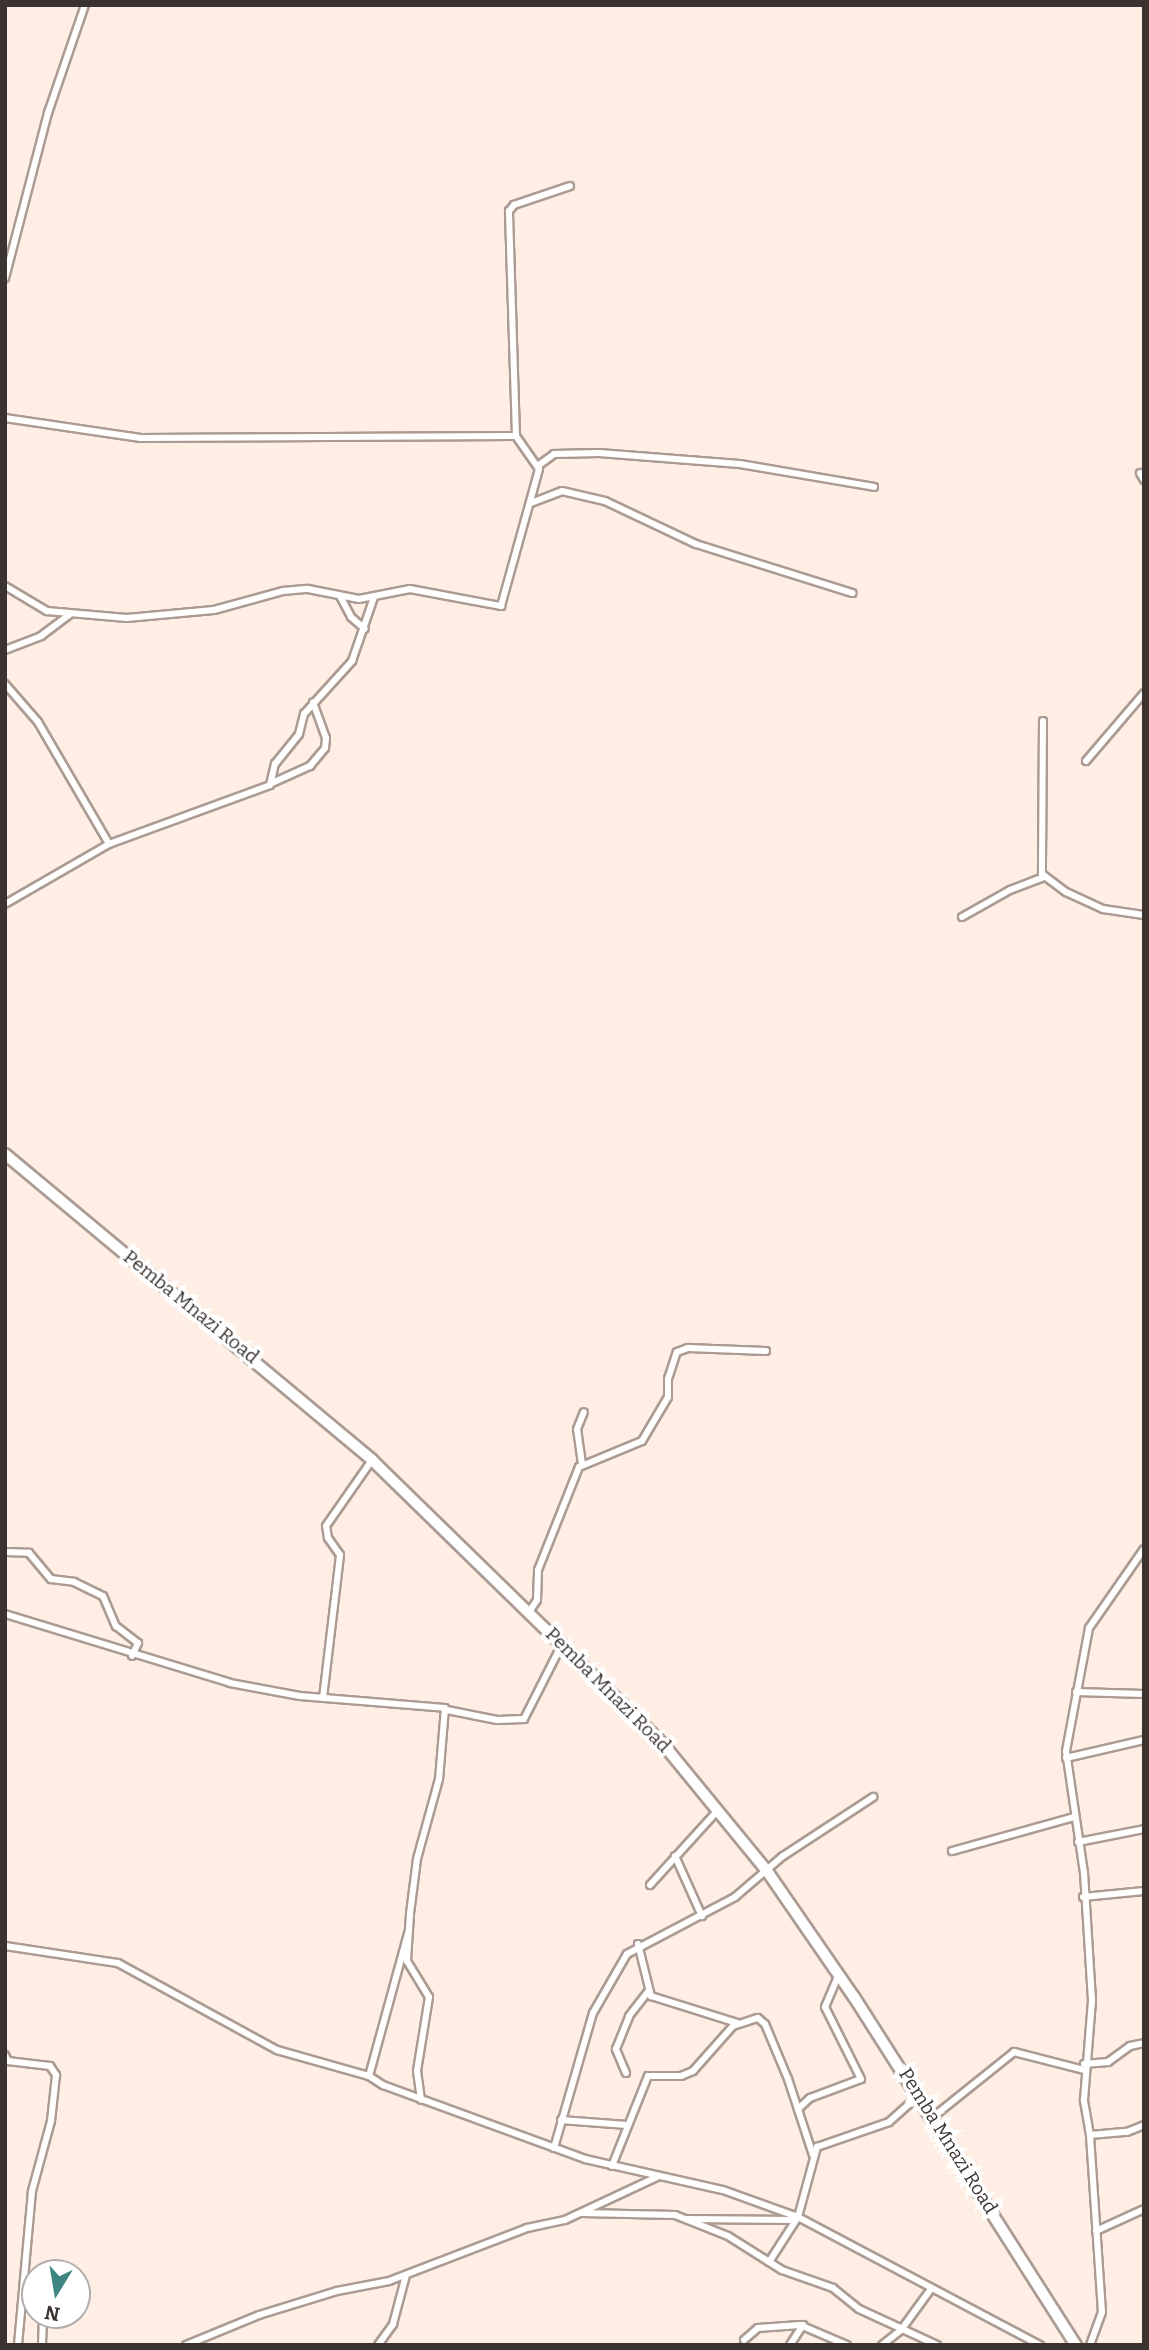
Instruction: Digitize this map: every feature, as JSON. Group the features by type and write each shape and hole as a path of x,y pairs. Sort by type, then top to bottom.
{"main road":[{"name":"Pemba Mnazi Road","path":"5,1154 372,1460 563,1642 663,1744 767,1871 920,2094 1076,2345"}],"street":[{"path":"5,278 48,113 85,5"},
{"path":"539,465 516,436 509,211 514,205 569,186"},
{"path":"5,418 141,438 516,436"},
{"path":"5,586 47,611 70,614 162,617 224,608 283,591 308,589 340,596 374,597 410,589 501,606 531,503 539,465 554,454 599,453 740,464 874,487"},
{"path":"531,503 562,491 605,501 696,544 852,593"},
{"path":"340,596 351,617 365,629"},
{"path":"272,783 275,764 297,738 302,717 352,661 374,597"},
{"path":"5,650 41,636 70,614"},
{"path":"5,684 38,722 109,844"},
{"path":"1086,761 1144,693"},
{"path":"5,904 109,844 272,783 310,766 322,754 326,738 313,702"},
{"path":"1044,721 1040,866 1044,877 1103,909 1144,915"},
{"path":"962,917 1010,890 1044,877"},
{"path":"582,1464 631,1448 645,1438 668,1397 670,1371 679,1350 766,1351"},
{"path":"529,1612 537,1600 538,1570 582,1464 577,1429 584,1412"},
{"path":"323,1698 340,1555 328,1538 326,1526 372,1460"},
{"path":"1090,2345 1102,2312 1084,2067 1091,2000 1078,1842 1066,1758 1089,1628 1144,1549"},
{"path":"5,1552 29,1553 51,1579 74,1582 103,1596 115,1624 138,1643 132,1656"},
{"path":"5,1614 132,1656 230,1683 323,1698 447,1710 497,1720 524,1719 563,1642"},
{"path":"1076,1692 1144,1693"},
{"path":"421,2099 417,2071 429,1997 409,1967 409,1931 413,1877 431,1819 447,1710"},
{"path":"1066,1758 1144,1740"},
{"path":"554,2148 598,2002 627,1954 638,1944 702,1916 873,1797"},
{"path":"650,1885 717,1811"},
{"path":"952,1851 1074,1817"},
{"path":"1078,1842 1144,1829"},
{"path":"676,1856 682,1878 702,1916"},
{"path":"1083,1897 1144,1891"},
{"path":"369,2076 409,1931"},
{"path":"638,1944 648,1992 669,2004 737,2023 758,2018 765,2024 813,2155"},
{"path":"5,1946 118,1963 185,1997 245,2036 277,2050 369,2076 421,2099 554,2148 612,2165 723,2190 796,2219 1040,2345"},
{"path":"798,2109 810,2098 861,2079 825,2007 838,1977"},
{"path":"626,2073 615,2049 629,2016 648,1992"},
{"path":"612,2165 648,2076 681,2076 693,2071 737,2023"},
{"path":"933,2116 1014,2052 1084,2067 1108,2062 1125,2049 1144,2043"},
{"path":"6,2059 50,2066 56,2075 51,2121 32,2191 27,2259"},
{"path":"769,2262 796,2219 813,2155 824,2143 889,2122 920,2094"},
{"path":"561,2120 627,2125"},
{"path":"1090,2135 1127,2132 1144,2125"},
{"path":"186,2345 259,2315 406,2275 527,2228 580,2213 659,2176"},
{"path":"1096,2231 1144,2209"},
{"path":"580,2213 657,2214 685,2219 796,2219"},
{"path":"685,2219 728,2236 769,2262 838,2291 859,2309 937,2345"},
{"path":"378,2345 393,2324 406,2275"},
{"path":"882,2345 901,2330 931,2289"},
{"path":"18,2345 21,2321"},
{"path":"790,2345 803,2325"},
{"path":"744,2340 758,2328 803,2325 847,2345"}]}
